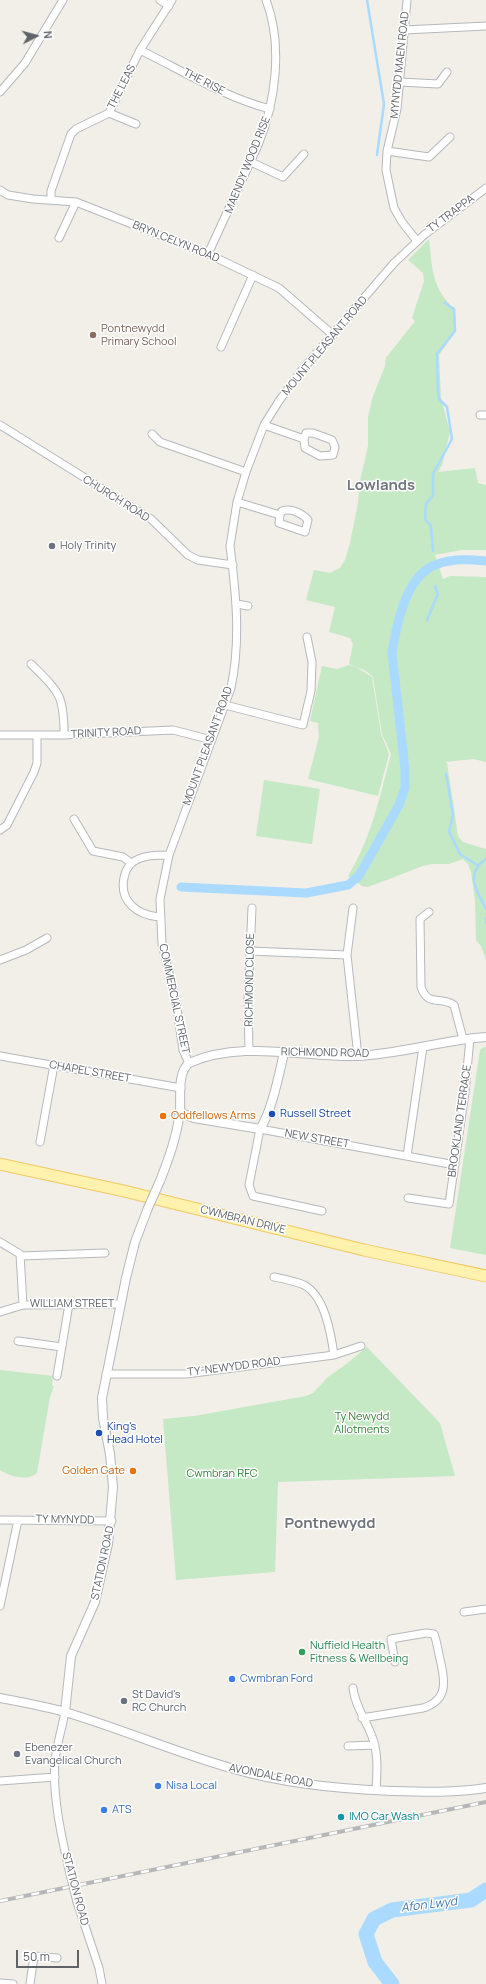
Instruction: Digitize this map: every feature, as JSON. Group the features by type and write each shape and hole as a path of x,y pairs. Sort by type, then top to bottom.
{"main road":[{"name":"CWMBRAN DRIVE","path":"0,1164 132,1193 364,1250 486,1276"}],"street":[{"path":"0,91 25,63 63,0"},
{"name":"THE LEAS","path":"51,199 51,190 71,134 76,129 109,113 140,50 170,3 160,0"},
{"name":"MAENDY WOOD RISE","path":"208,254 251,162 265,128 270,109 274,75 275,40 266,0"},
{"name":"MYNYDD MAEN ROAD","path":"406,0 397,109 387,151 386,170 394,208 402,222 417,241"},
{"path":"404,30 486,26"},
{"name":"THE RISE","path":"140,50 215,89 270,109"},
{"path":"400,82 438,84 447,72"},
{"path":"109,113 136,124"},
{"path":"387,151 429,157 450,137"},
{"path":"251,162 284,177 304,154"},
{"name":"TY TRAPPA","path":"417,241 486,188"},
{"name":"BRYN CELYN ROAD","path":"0,190 8,195 33,199 51,199 76,202 208,254 279,288 333,335"},
{"path":"59,238 76,202"},
{"name":"MOUNT PLEASANT ROAD","path":"168,854 231,688 237,653 237,604 231,532 237,502 246,472 264,424 302,370 394,263 417,241"},
{"path":"221,347 253,275"},
{"path":"264,424 304,439"},
{"name":"CHURCH ROAD","path":"0,425 150,519 188,555 198,560 233,565"},
{"path":"306,433 313,433 332,440 335,447 333,455 320,456 305,448 304,439 306,433"},
{"path":"152,434 160,442 246,472"},
{"path":"237,502 280,515"},
{"path":"237,604 248,606"},
{"path":"225,705 303,725 311,691 312,662 307,637"},
{"path":"31,664 59,694 63,706 64,735"},
{"name":"TRINITY ROAD","path":"0,735 64,735 173,730 212,740"},
{"path":"0,830 7,825 34,772 37,763 37,735"},
{"path":"74,819 93,851 123,857 131,863"},
{"path":"159,917 145,915 133,908 126,899 123,890 124,876 131,863 149,856 168,854"},
{"name":"COMMERCIAL STREET","path":"148,1208 172,1152 180,1112 181,1088 184,1070 189,1063 182,1043 176,1002 162,944 159,917 162,882 168,854"},
{"name":"RICHMOND CLOSE","path":"249,1051 252,908"},
{"path":"353,908 347,955 357,1039 356,1056"},
{"name":"BROOKLAND TERRACE","path":"408,1198 449,1204 466,1092 467,1038 454,1005 449,1002 429,999 424,995 421,987 420,919 429,912"},
{"path":"0,960 26,950 47,938"},
{"path":"250,951 347,955"},
{"name":"RICHMOND ROAD","path":"189,1063 235,1051 356,1056 395,1053 467,1038 486,1037"},
{"path":"406,1156 423,1047"},
{"path":"284,1052 274,1092 260,1129 249,1185 253,1196 322,1211"},
{"name":"CHAPEL STREET","path":"0,1056 181,1088"},
{"path":"40,1142 54,1065"},
{"name":"NEW STREET","path":"180,1112 194,1118 455,1165"},
{"name":"STATION ROAD","path":"102,1984 99,1968 77,1902 70,1874 58,1811 55,1777 57,1747 65,1712 71,1656 95,1602 103,1570 112,1521 113,1475 102,1407 106,1374 120,1304 135,1242 148,1208"},
{"path":"0,1242 15,1250 20,1256 24,1305"},
{"path":"20,1256 105,1253"},
{"path":"274,1277 304,1285 314,1294 327,1321 334,1355"},
{"path":"57,1376 69,1304"},
{"name":"WILLIAM STREET","path":"0,1312 24,1305 120,1304"},
{"path":"18,1341 62,1347"},
{"name":"TY-NEWYDD ROAD","path":"106,1374 186,1374 334,1355 360,1346"},
{"name":"TY MYNYDD","path":"0,1520 112,1521"},
{"path":"0,1606 18,1520"},
{"path":"464,1612 486,1609"},
{"path":"362,1718 423,1708 434,1703 439,1698 444,1680 434,1634 426,1633 391,1639 395,1662"},
{"path":"353,1688 357,1707 372,1735 375,1745 377,1759 376,1790"},
{"name":"AVONDALE ROAD","path":"0,1698 65,1712 190,1756 236,1770 298,1783 376,1790 439,1792 486,1788"},
{"path":"348,1746 375,1745"},
{"path":"0,1781 55,1777"},
{"path":"30,1984 34,1956 57,1958"},
{"path":"0,1983 13,1984"}],"green space":[{"path":"429,239 434,277 437,286 447,302 455,309 456,331 439,355 441,398 450,432 442,465 438,472 475,468 478,483 486,485 486,550 461,550 435,555 443,579 450,576 486,577 486,762 474,759 445,762 447,763 458,836 463,842 486,849 486,960 481,946 476,940 475,900 471,872 468,864 463,859 449,864 432,864 423,866 368,887 362,886 348,876 369,832 379,801 391,754 382,734 373,677 366,671 349,664 353,644 350,638 329,632 335,607 306,600 314,570 330,573 340,568 345,560 350,543 358,503 360,481 368,446 368,418 372,399 385,366 386,358 415,321 412,318 424,281 423,273 408,260"},
{"path":"349,665 356,667 372,677 381,734 389,754 378,796 308,779 319,737 318,723 310,721 322,666 337,669"},
{"path":"264,780 320,789 312,844 256,836"},
{"path":"486,1047 486,1255 450,1248 480,1050"},
{"path":"367,1347 440,1423 455,1476 278,1482 275,1572 176,1580 163,1419 194,1416 306,1396 313,1393 328,1377"},
{"path":"0,1370 53,1376 52,1386 54,1386 50,1397 37,1473 29,1477 9,1475 0,1470"}],"waterway":[{"path":"367,0 384,104 377,155"},
{"path":"433,551 431,526 425,519 426,504 433,495 433,474 452,439 447,407 439,399 438,391 437,354 455,331 454,309 445,303"},
{"path":"181,887 306,893 348,885 359,876 399,805 405,788 405,769 392,653 403,606 414,584 429,568 442,562 449,561 486,561"},
{"path":"427,620 438,594 435,586"},
{"path":"446,774 453,815 449,832 460,854 477,865"},
{"path":"486,859 479,865 475,871 474,877 476,889 486,909"},
{"path":"486,918 486,923"},
{"name":"Afon Lwyd","path":"392,1984 375,1962 366,1934 374,1919 392,1910 471,1900 486,1890"}],"railway":[{"path":"0,1901 486,1802"}],"place":[{"name":"Pontnewydd Primary School","path":"93,335"},
{"name":"Holy Trinity","path":"52,546"},
{"name":"Russell Street","path":"272,1114"},
{"name":"Oddfellows Arms","path":"163,1116"},
{"name":"King's Head Hotel","path":"99,1433"},
{"name":"Golden Gate","path":"133,1471"},
{"name":"Nuffield Health Fitness & Wellbeing","path":"302,1652"},
{"name":"Cwmbran Ford","path":"232,1679"},
{"name":"St David's RC Church","path":"124,1701"},
{"name":"Ebenezer Evangelical Church","path":"17,1754"},
{"name":"Nisa Local","path":"158,1786"},
{"name":"ATS","path":"104,1810"},
{"name":"IMO Car Wash","path":"341,1817"}],"district":[{"name":"Lowlands","path":"381,486"},
{"name":"Pontnewydd","path":"330,1524"}],"park label":[{"name":"Ty Newydd Allotments","path":"362,1423"},
{"name":"Cwmbran RFC","path":"222,1474"}]}
